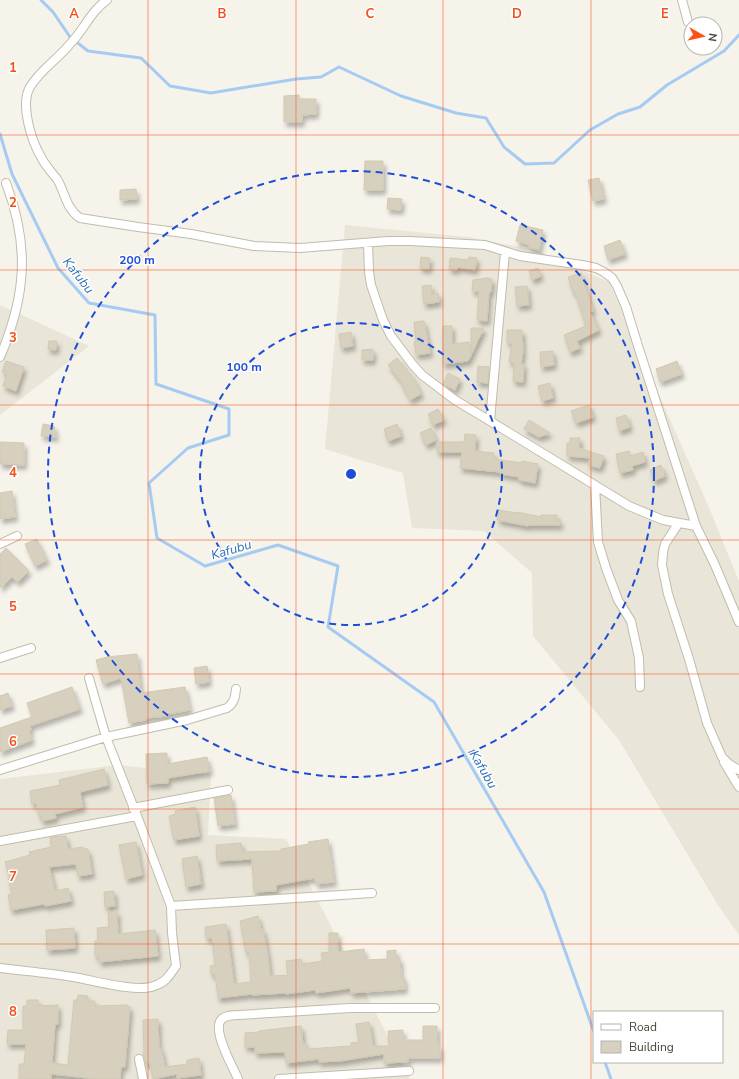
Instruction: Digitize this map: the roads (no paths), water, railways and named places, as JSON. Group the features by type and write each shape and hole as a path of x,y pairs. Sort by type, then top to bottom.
{"street":[{"path":"107,0 88,18 72,43 30,87 26,101 27,113 34,143 41,157 59,183 74,214 80,218 191,234 254,246 300,248 410,241 474,244 490,246 520,256 596,268 604,272 612,278 626,307 696,526 715,565 739,622"},
{"path":"682,0 686,16"},
{"path":"0,357 16,310 22,281 22,250 13,202 6,183"},
{"path":"368,243 371,285 383,320 391,336 412,365 422,375 455,400 629,506 663,520 678,524 696,526"},
{"path":"490,421 505,252"},
{"path":"595,485 598,542 618,600 631,621 639,658 640,687"},
{"path":"678,524 665,544 662,565 668,594 689,659 707,723 722,757 739,787"},
{"path":"0,544 17,536"},
{"path":"0,658 31,648"},
{"path":"0,968 71,976 144,988 153,987 166,981 176,966 172,934 171,906 106,737 90,678"},
{"path":"0,770 106,737 187,720 227,708 234,700 236,689"},
{"path":"722,757 728,764 739,770"},
{"path":"134,808 228,790"},
{"path":"0,841 137,816"},
{"path":"171,906 372,893"},
{"path":"238,1079 220,1038 218,1027 220,1021 224,1017 239,1014 350,1008 435,1008"},
{"path":"139,1059 143,1079"},
{"path":"279,1079 409,1071"}],"waterway":[{"path":"41,0 53,12 70,37 88,51 141,58 170,86 211,93 296,79 321,77 339,67 401,96 456,113 486,118 504,147 525,164 554,163 590,130 618,114 640,107 667,85 724,51 739,35"},
{"name":"Kafubu","path":"0,134 12,174 58,268 89,303 155,315 156,384 229,409 229,435 188,448 149,483 157,538 205,566 278,545 338,566 328,627 434,702 544,892 593,1029"},
{"name":"Kafubu","path":"605,1063 611,1079"}]}
